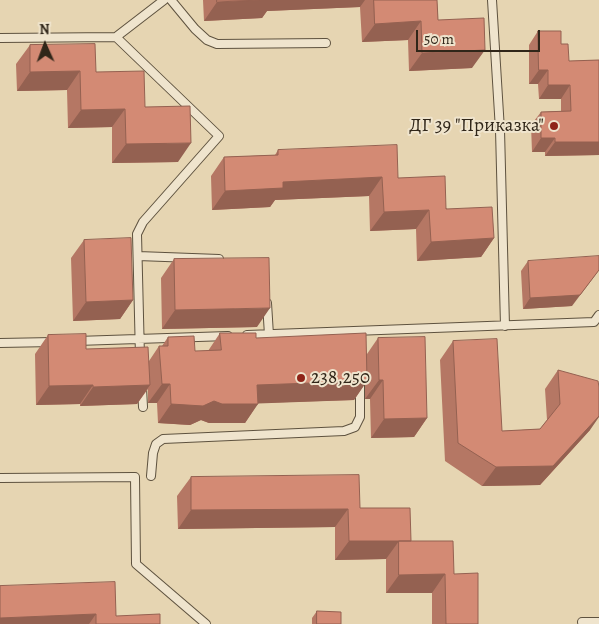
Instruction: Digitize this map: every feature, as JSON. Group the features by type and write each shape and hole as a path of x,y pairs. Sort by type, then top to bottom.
{"lane":[{"path":"0,38 116,37 164,0"},
{"path":"171,0 195,30 207,40 217,44 326,43"},
{"path":"492,0 500,130 505,326"},
{"path":"116,37 219,136 143,222 137,234 140,368"},
{"path":"138,256 232,260"},
{"path":"267,297 269,335"},
{"path":"241,336 594,322 599,315"},
{"path":"359,332 359,341"},
{"path":"69,341 232,336"},
{"path":"0,343 59,342"},
{"path":"151,476 153,453 156,444 163,439 344,431 355,427 360,417 360,370"},
{"path":"141,378 143,406"},
{"path":"0,478 135,477 136,564 206,624"},
{"path":"582,622 599,622"}],"building":[{"path":"217,0 260,0 217,2"},
{"path":"374,0 437,0 438,20 484,18 485,50 422,53 421,21 375,24"},
{"path":"538,31 561,31 561,44 568,44 569,61 599,60 599,142 555,142 555,138 541,138 541,112 571,111 570,85 548,85 548,70 539,70"},
{"path":"95,44 96,72 144,71 145,107 190,106 191,143 126,144 125,109 81,110 80,71 30,72 30,45"},
{"path":"397,145 398,178 445,176 446,209 492,207 494,238 431,242 429,210 384,212 382,177 283,182 283,188 225,191 224,157 278,155 278,150"},
{"path":"131,238 133,300 86,302 84,240"},
{"path":"599,256 599,270 580,295 530,298 528,261"},
{"path":"269,258 270,308 175,310 174,259"},
{"path":"220,333 256,333 256,338 366,333 367,381 257,385 258,404 222,404 214,401 203,406 171,404 170,384 162,384 159,346 168,346 168,337 194,336 195,351 221,350"},
{"path":"86,334 86,349 148,347 150,385 49,386 48,335"},
{"path":"425,337 427,418 384,419 383,380 379,380 378,338"},
{"path":"497,339 502,431 540,429 560,404 558,370 598,381 599,416 553,466 496,467 458,443 453,341"},
{"path":"359,475 360,508 410,508 411,541 349,541 348,509 191,510 191,477"},
{"path":"399,541 453,541 454,574 478,573 478,624 446,624 445,574 399,575"},
{"path":"115,582 116,616 160,614 160,624 96,624 96,614 0,618 0,586"},
{"path":"317,611 341,612 341,624 317,624"}],"place":[{"name":"ДГ 39 \"Приказка\"","path":"554,126"},
{"name":"238,250","path":"301,378"}]}
